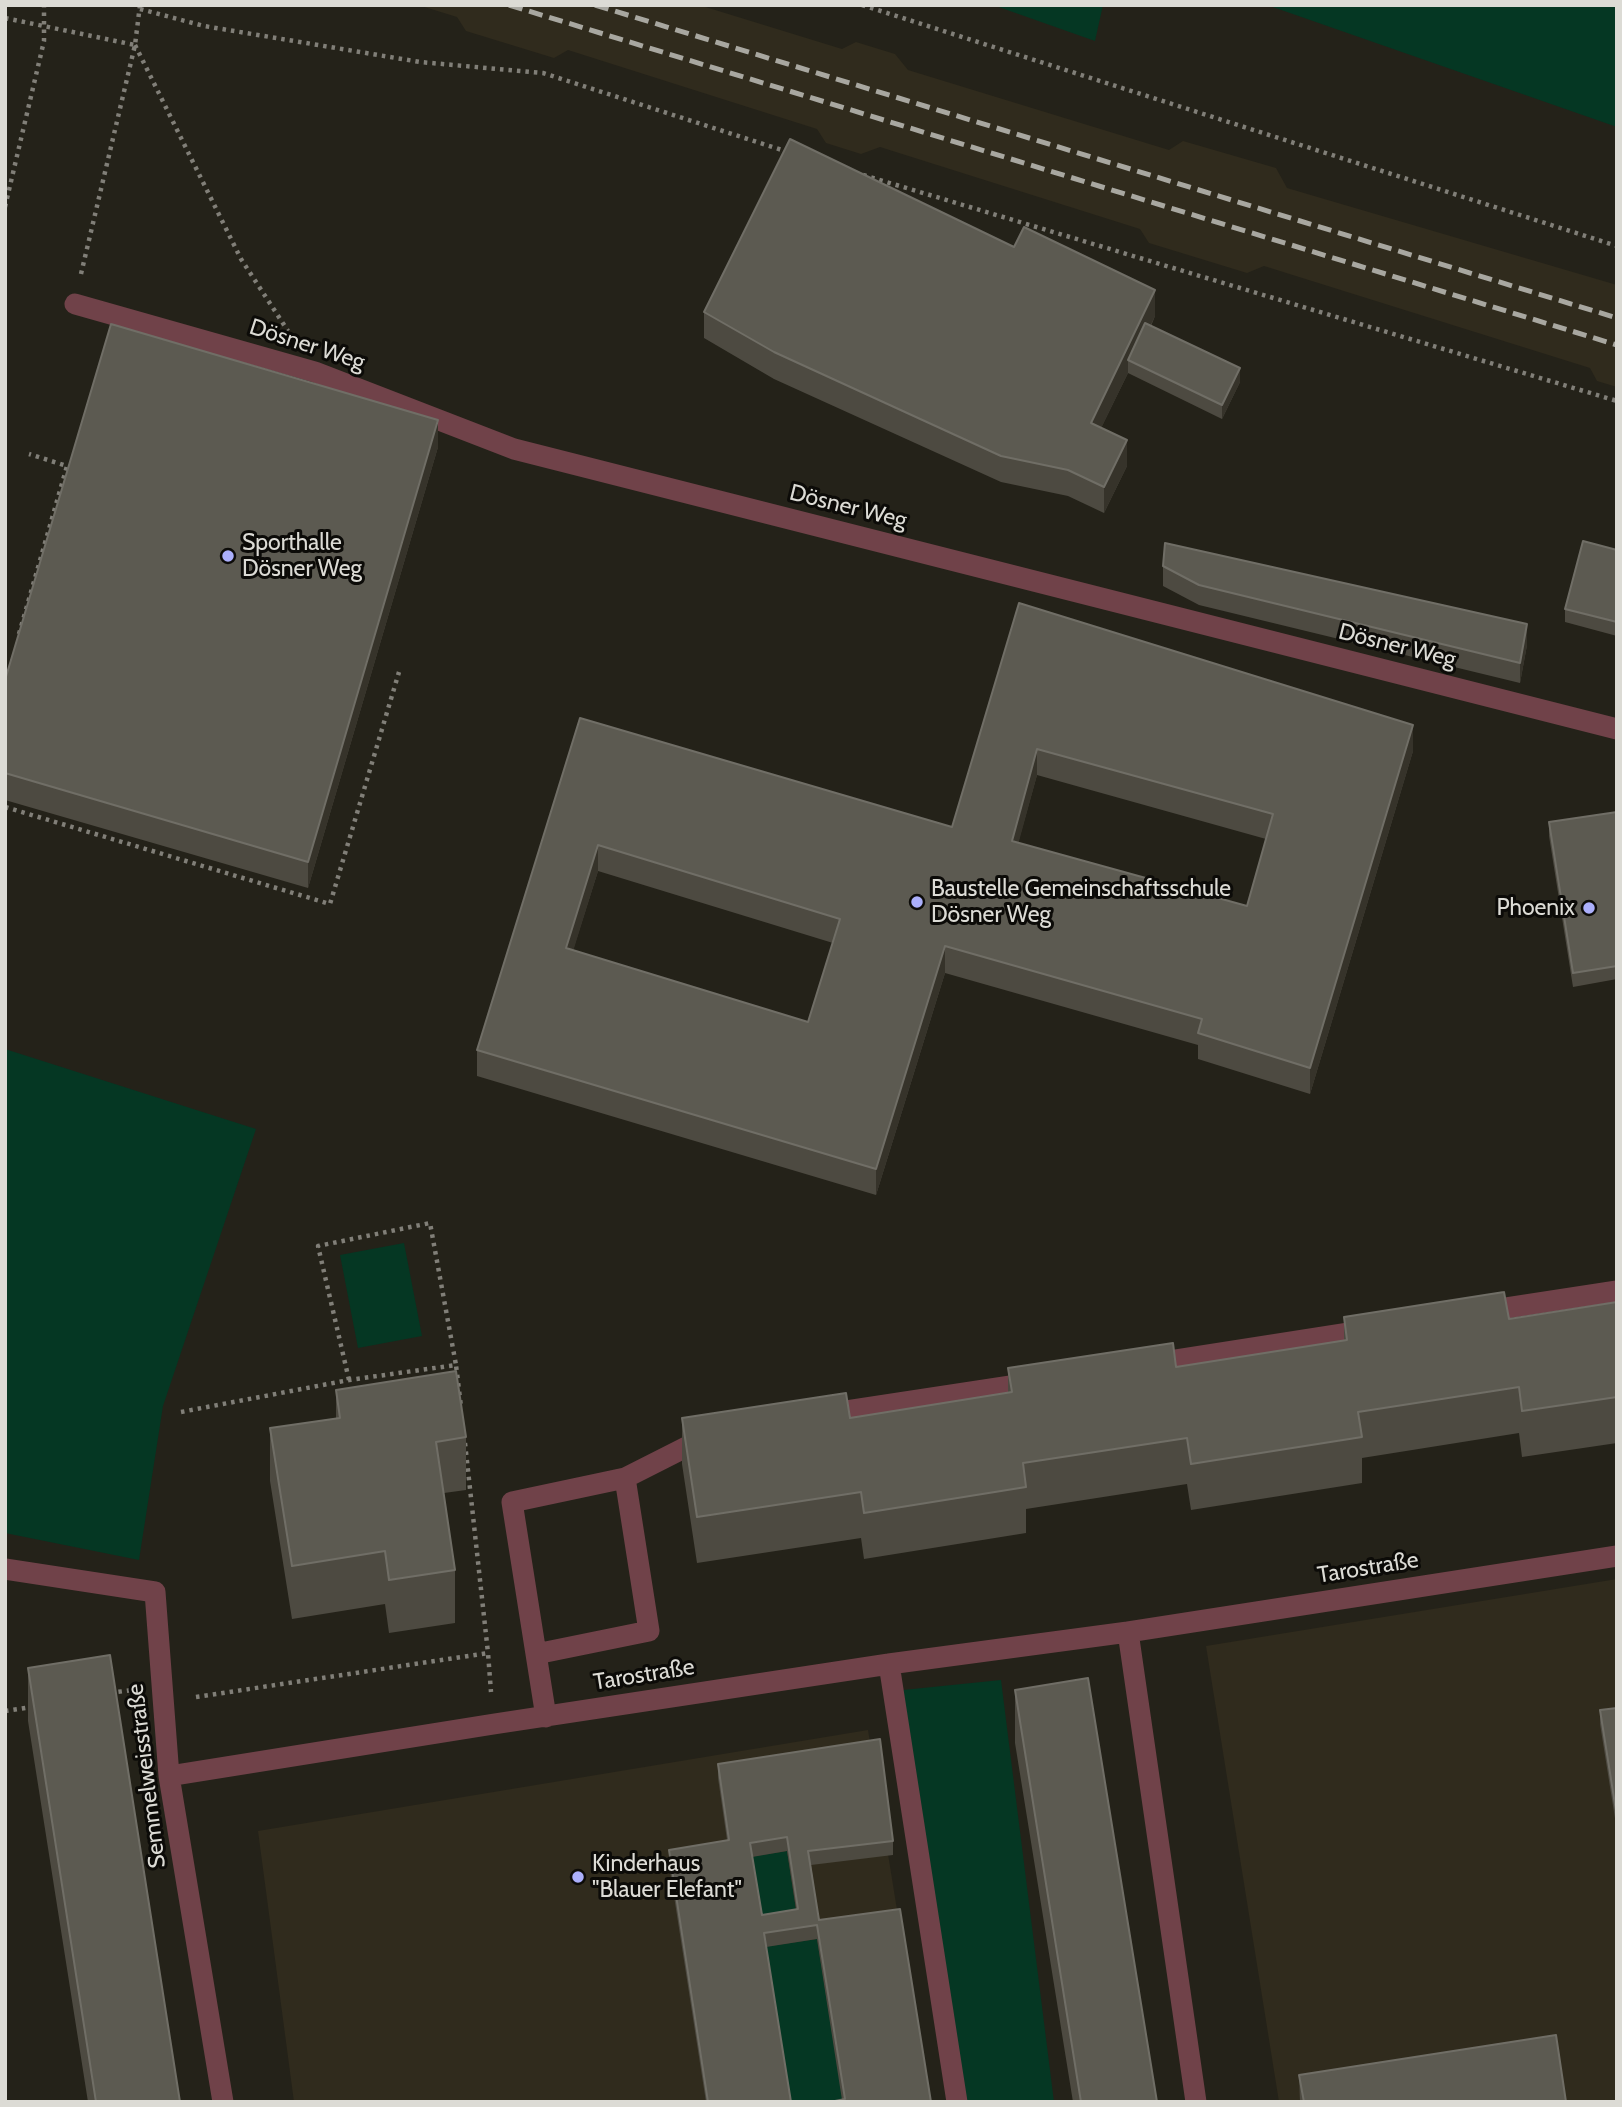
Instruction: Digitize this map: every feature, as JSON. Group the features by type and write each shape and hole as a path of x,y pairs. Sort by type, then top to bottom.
{"street":[{"name":"Dösner Weg","path":"75,304 315,372 514,449 1617,729"},
{"path":"1453,1317 1617,1291"},
{"path":"1126,1368 1399,1325"},
{"path":"799,1419 1058,1378"},
{"path":"546,1717 512,1502 625,1478 717,1431 731,1429"},
{"path":"536,1654 649,1631 625,1478"},
{"name":"Tarostraße","path":"169,1776 889,1664 1128,1632 1617,1556"},
{"name":"Semmelweisstraße","path":"5,1569 155,1592 169,1776 223,2102"},
{"path":"1128,1632 1196,2102"},
{"path":"889,1664 957,2102"}],"path":[{"path":"5,207 45,27 44,5"},
{"path":"862,5 1617,246"},
{"path":"75,304 135,45 140,7 204,26 420,62 543,73 795,155"},
{"path":"5,18 135,45"},
{"path":"135,45 241,259 315,372"},
{"path":"862,174 1617,401"},
{"path":"17,641 67,466 29,454"},
{"path":"5,807 330,904 399,672"},
{"path":"349,1380 317,1246 430,1223 456,1365 462,1420"},
{"path":"181,1412 349,1380 456,1365"},
{"path":"464,1434 495,1724"},
{"path":"97,1696 163,1693 488,1653"},
{"path":"5,1711 44,1704"}],"shaded area":[{"path":"418,5 699,5 842,49 856,42 895,54 908,70 1169,150 1183,141 1276,168 1287,188 1617,285 1617,387 1597,381 1590,368 1264,266 1247,273 1149,243 1140,229 880,147 861,154 826,143 817,129 568,50 554,58 466,31 457,17"},
{"path":"1617,1579 1617,2102 1279,2102 1206,1646"},
{"name":"Kinderhaus \"Blauer Elefant\"","path":"868,1730 928,2102 294,2102 258,1831"}],"green space":[{"path":"993,5 1103,5 1095,41"},
{"path":"1267,5 1617,5 1617,127"},
{"path":"5,1049 256,1129 163,1406 139,1560 5,1533"},
{"path":"404,1243 422,1336 358,1348 340,1255"},
{"path":"1001,1680 1054,2102 964,2102 903,1690"},
{"path":"787,1851 798,1923 762,1929 750,1857"},
{"path":"817,1939 843,2102 789,2102 764,1947"}],"building":[{"path":"790,139 1014,247 1024,227 1155,290 1091,423 1127,440 1104,487 1068,470 1001,456 774,352 704,312"},
{"path":"1145,323 1240,368 1222,405 1128,360"},
{"name":"Sporthalle Dösner Weg","path":"111,324 438,420 308,862 5,773 5,680"},
{"path":"1583,541 1617,550 1617,622 1565,609"},
{"path":"1165,543 1527,624 1520,663 1199,585 1163,566"},
{"name":"Baustelle Gemeinschaftsschule Dösner Weg","path":"1019,603 1413,725 1310,1068 1198,1033 1202,1019 945,946 876,1169 477,1050 580,718 952,827","holes":["1037,749 1273,814 1247,906 1012,841","598,845 840,919 808,1022 566,948"]},
{"name":"Phoenix","path":"1617,812 1617,966 1573,973 1549,822"},
{"path":"1504,1292 1509,1319 1617,1302 1617,1397 1522,1411 1519,1387 1358,1412 1362,1437 1191,1464 1187,1438 1023,1463 1026,1487 864,1513 861,1492 697,1517 682,1418 846,1393 850,1418 1012,1392 1008,1368 1173,1343 1176,1367 1347,1340 1344,1317"},
{"path":"456,1371 466,1437 436,1442 455,1570 389,1580 385,1551 292,1566 270,1428 340,1418 336,1390"},
{"path":"110,1655 180,2102 96,2102 28,1668"},
{"path":"1088,1678 1157,2102 1081,2102 1015,1690"},
{"path":"1617,1708 1617,1817 1600,1710"},
{"path":"880,1739 893,1841 808,1851 819,1920 900,1909 931,2102 830,2102 845,2099 817,1925 764,1933 791,2102 708,2102 669,1850 729,1840 718,1764","holes":["787,1837 798,1909 762,1915 750,1843"]},
{"path":"1556,2035 1566,2102 1304,2102 1299,2075"}],"railway":[{"path":"509,5 1617,345"},
{"path":"595,5 1617,318"}],"place":[{"name":"Sporthalle Dösner Weg","path":"228,556"},
{"name":"Baustelle Gemeinschaftsschule Dösner Weg","path":"917,902"},
{"name":"Phoenix","path":"1589,908"},
{"name":"Kinderhaus \"Blauer Elefant\"","path":"578,1877"}]}
